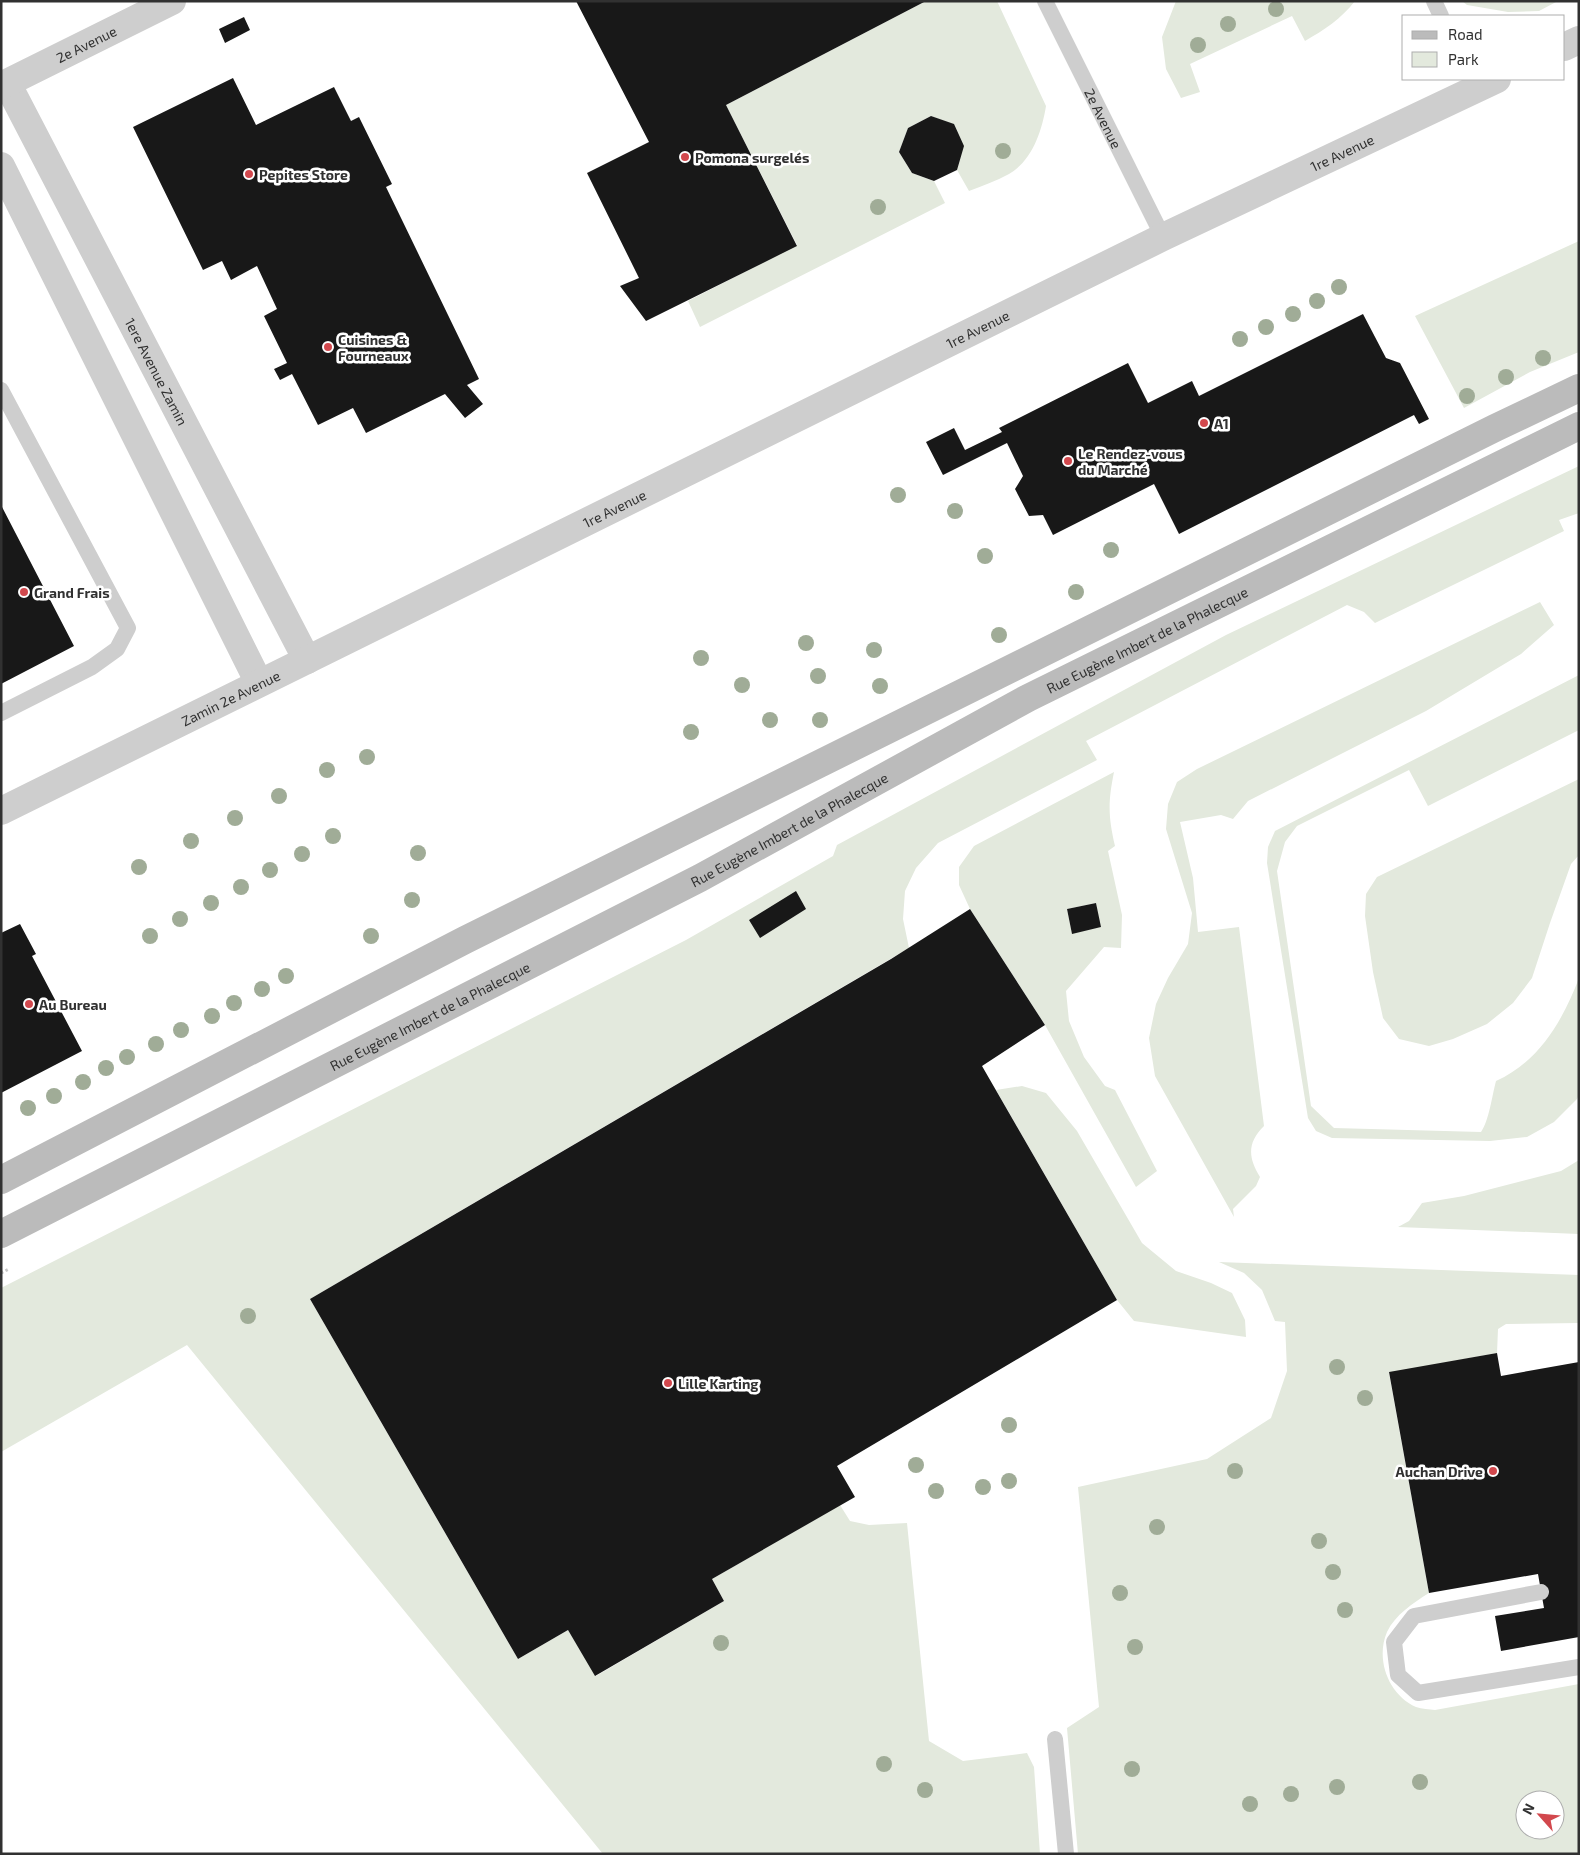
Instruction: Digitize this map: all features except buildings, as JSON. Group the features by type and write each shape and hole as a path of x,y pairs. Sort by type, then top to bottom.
{"street":[{"name":"2e Avenue","path":"4,84 172,1"},
{"path":"1565,47 1579,40"},
{"name":"1re Avenue","path":"459,584 1481,82"},
{"name":"1ere Avenue Zamin","path":"4,84 307,660"},
{"path":"1,166 259,684"},
{"path":"1,1180 465,940 1579,388"},
{"name":"Rue Eugène Imbert de la Phalecque","path":"1,1234 700,878 1028,698 1579,426"},
{"name":"Zamin 2e Avenue","path":"1,811 459,584"}],"lane":[{"name":"2e Avenue","path":"1045,1 1163,237"},
{"path":"1434,1 1441,15"},
{"path":"1,390 128,628 117,649 92,667 1,713"},
{"path":"1541,1592 1414,1616 1394,1642 1398,1675 1418,1693 1579,1667"},
{"path":"1055,1740 1066,1854"}],"green space":[{"path":"926,1 997,1 1046,106 1039,135 1030,153 1009,174 969,191 957,170 954,125 931,116 908,128 899,152 912,173 934,181 945,203 700,327 688,301 797,245 726,105"},
{"path":"1176,1 1355,1 1332,24 1305,41 1292,16 1190,64 1200,92 1181,98 1166,69 1162,37"},
{"path":"1462,1 1558,1 1539,11 1508,12 1467,5"},
{"path":"1579,241 1579,352 1530,372 1464,408 1415,316"},
{"path":"1579,466 1579,513 1559,520 1564,531 1375,623 1364,612 1347,605 1086,741 1097,760 938,843 916,868 905,891 903,919 909,948 310,1299 518,1659 568,1630 596,1676 724,1601 712,1579 840,1505 850,1521 869,1525 907,1523 929,1741 963,1761 1027,1753 1034,1767 1040,1854 603,1854 187,1345 1,1452 1,1288 686,940 833,856 837,845 1226,635"},
{"path":"1540,602 1554,625 1521,654 1426,711 1248,801 1233,819 1221,815 1180,822 1193,878 1198,932 1239,927 1264,1126 1258,1132 1251,1150 1253,1163 1260,1177 1256,1186 1233,1209 1234,1217 1155,1076 1149,1038 1156,1004 1168,978 1188,944 1192,913 1166,829 1168,804 1177,782 1197,769"},
{"path":"1579,675 1579,730 1428,806 1409,770 1297,826 1285,842 1277,871 1311,1106 1334,1128 1481,1132 1488,1115 1496,1081 1525,1063 1548,1038 1573,994 1579,978 1579,1095 1577,1099 1554,1122 1527,1137 1490,1141 1332,1138 1316,1131 1308,1118 1267,863 1268,847 1275,831"},
{"path":"1114,772 1110,809 1115,846 1108,851 1122,915 1121,948 1104,947 1066,991 1069,1021 1084,1057 1105,1086 1115,1090 1157,1171 1136,1187 1045,1025 970,909 959,885 959,867 974,846","holes":["1096,903 1100,927 1072,933 1067,909"]},
{"path":"1579,779 1579,855 1571,864 1532,978 1513,1003 1487,1024 1453,1039 1429,1046 1399,1039 1383,1018 1373,972 1365,916 1366,894 1377,877"},
{"path":"1022,1086 1046,1093 1077,1131 1142,1243 1176,1271 1211,1283 1232,1293 1245,1320 1246,1337 1134,1321 1117,1300 996,1090"},
{"path":"1579,1160 1579,1234 1398,1227 1409,1221 1422,1203 1464,1196 1561,1171"},
{"path":"1219,1262 1579,1275 1579,1323 1506,1324 1498,1329 1497,1353 1389,1373 1429,1593 1411,1605 1390,1626 1384,1643 1383,1654 1387,1676 1398,1694 1416,1707 1423,1709 1435,1710 1579,1684 1579,1854 1078,1854 1067,1728 1099,1707 1078,1487 1207,1459 1271,1418 1287,1371 1285,1322 1275,1321 1262,1290 1244,1273"}],"place":[{"name":"Pomona surgelés","path":"685,157"},
{"name":"Pepites Store","path":"249,174"},
{"name":"Cuisines & Fourneaux","path":"328,347"},
{"name":"A1","path":"1204,423"},
{"name":"Le Rendez-vous du Marché","path":"1068,461"},
{"name":"Grand Frais","path":"24,592"},
{"name":"Au Bureau","path":"29,1004"},
{"name":"Lille Karting","path":"668,1383"},
{"name":"Auchan Drive","path":"1493,1471"}]}
